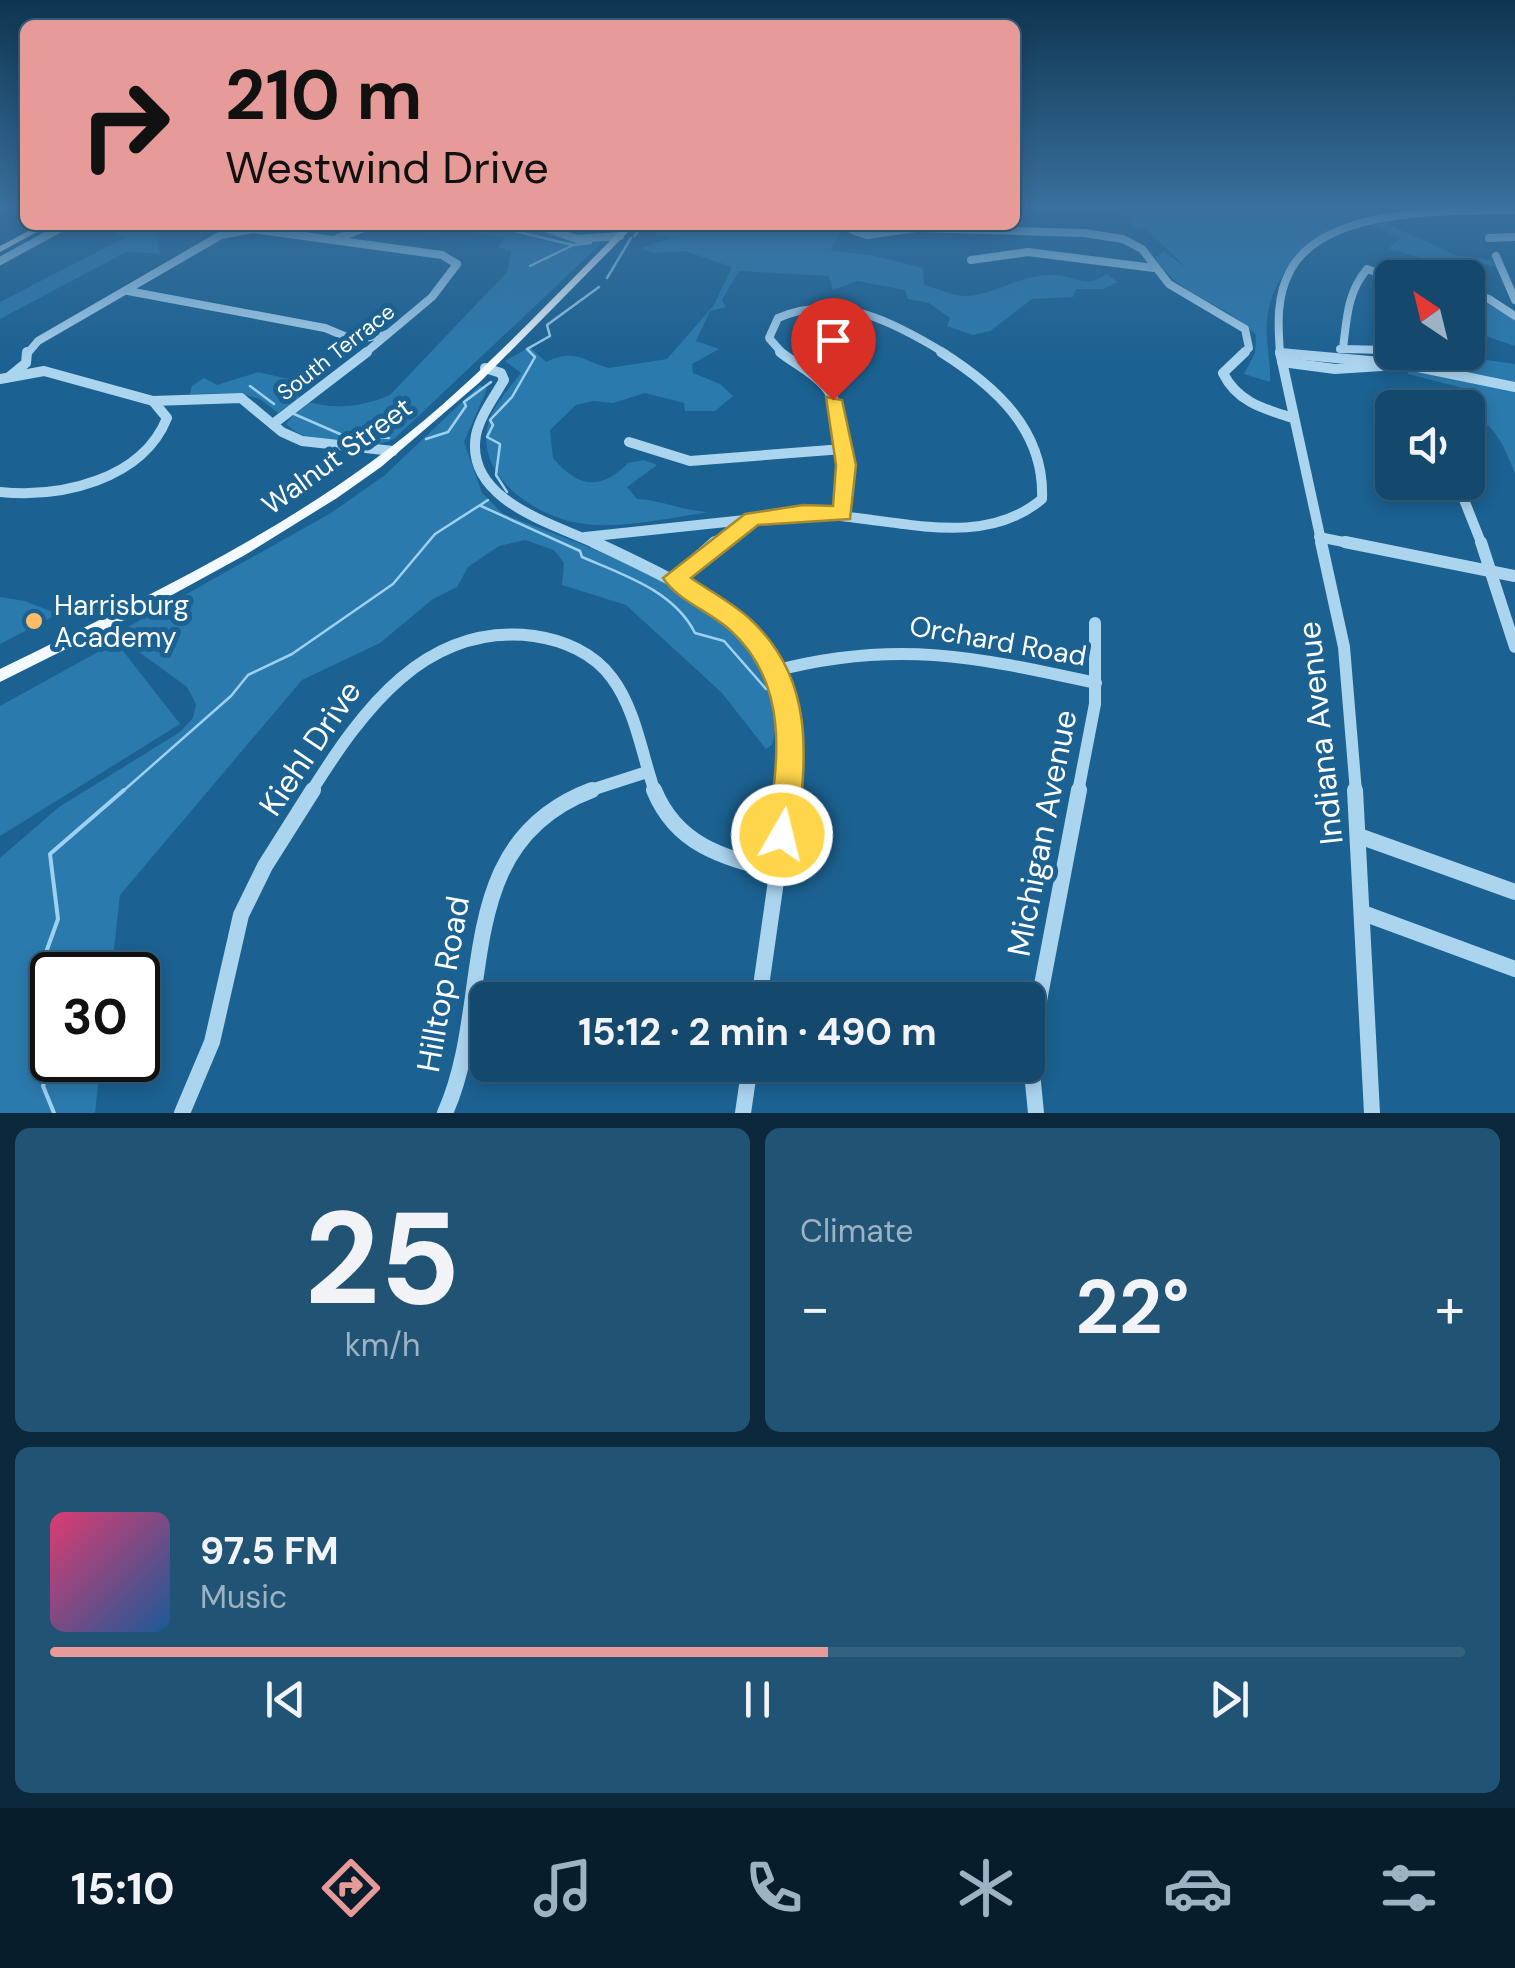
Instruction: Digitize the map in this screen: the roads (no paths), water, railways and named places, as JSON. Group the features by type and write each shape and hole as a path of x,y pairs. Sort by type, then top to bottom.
{"main road":[{"name":"Walnut Street","path":"0,676 255,543 393,452 597,259"}],"street":[{"name":"South Terrace","path":"5,378 26,362 32,344 182,259"},
{"name":"South Terrace","path":"273,424 356,361 452,279 458,266 448,259"},
{"path":"970,260 978,259"},
{"path":"1083,259 1154,268"},
{"path":"1148,259 1169,284 1227,314 1247,331 1249,348 1224,369 1232,389 1258,406 1294,418"},
{"name":"Indiana Avenue","path":"1300,259 1282,286 1275,306 1281,358 1344,647 1360,836 1372,1113"},
{"path":"1497,259 1515,300"},
{"path":"1343,348 1346,302 1367,269 1375,272"},
{"path":"128,291 324,328 354,340 388,334"},
{"path":"1485,298 1515,316"},
{"path":"581,537 803,512 992,528 1029,515 1044,494 1018,416 988,384 867,312 832,304 796,308 773,323 769,338 826,388 843,449 843,514"},
{"path":"354,340 356,361"},
{"path":"1328,356 1343,348 1375,349"},
{"path":"1281,358 1328,356 1375,361"},
{"path":"1281,358 1350,370 1375,366"},
{"path":"26,362 44,371 153,401 246,400 273,424 311,444 393,452"},
{"path":"485,368 504,377 477,423 473,439 488,482 504,501 675,578 740,625 774,671 792,734 762,982"},
{"path":"1431,370 1515,387"},
{"path":"5,378 44,371"},
{"path":"165,414 187,400"},
{"path":"0,492 41,494 107,475 152,446 163,431 165,414 153,401"},
{"path":"629,442 690,461 843,449"},
{"path":"1464,500 1493,572 1515,646"},
{"path":"675,578 752,519"},
{"path":"1319,537 1515,576"},
{"name":"Michigan Avenue","path":"1036,1113 1031,1062 1034,1027 1096,683 1095,623"},
{"name":"Kiehl Drive","path":"182,1113 206,1060 230,946 252,888 352,724 398,674 440,650 478,638 518,634 569,644 594,659 620,689 662,815 681,838 715,856 777,872"},
{"name":"Orchard Road","path":"774,671 835,654 911,649 1096,683"},
{"name":"Hilltop Road","path":"445,1113 464,1066 488,902 501,864 525,830 553,808 647,772"},
{"path":"1360,836 1515,892"},
{"path":"1363,912 1515,969"},
{"path":"743,1113 748,1082"}],"waterway":[{"path":"530,266 544,259"},
{"path":"607,278 618,259"},
{"path":"507,492 496,475 500,444 487,437 493,425 490,420 512,397 535,357 527,349 550,336 547,325 599,287"},
{"path":"426,439 448,432 466,406 464,402 491,382"},
{"path":"250,386 274,404"},
{"path":"294,414 340,434 389,438"},
{"path":"122,792 231,696 248,675 292,654 393,584 435,534 488,500"},
{"path":"481,506 580,551 582,557 661,595 686,618 695,633 724,641 766,689"},
{"path":"46,952 58,919 50,854 124,790"},
{"path":"44,1082 54,1113"}],"place":[{"name":"Harrisburg Academy","path":"34,621"}]}
